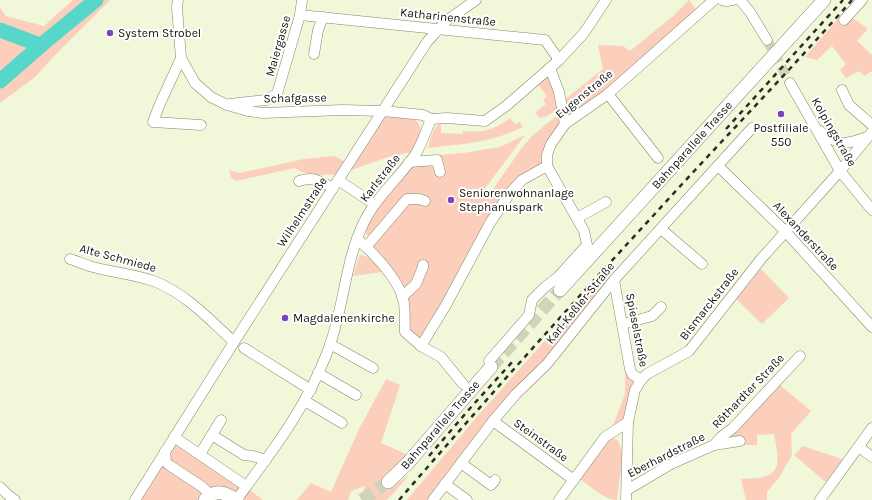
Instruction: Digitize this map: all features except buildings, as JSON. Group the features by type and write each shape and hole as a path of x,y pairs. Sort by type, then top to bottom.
{"main road":[{"name":"Bahnparallele Trasse","path":"560,290 824,0"},
{"name":"Bahnparallele Trasse","path":"388,482 407,464 490,364"},
{"path":"208,497 216,492 222,493 237,500"}],"street":[{"name":"Schafgasse","path":"178,0 177,6 181,58 195,83 211,97 226,105 248,111 263,113 342,110 383,111 423,115 431,119"},
{"name":"Maiergasse","path":"226,105 266,100 277,94 300,15 302,0"},
{"name":"Wilhelmstraße","path":"135,500 234,342 427,42 446,21 476,0"},
{"path":"431,119 447,118 485,121 506,106 558,60 584,33 606,0"},
{"name":"Eugenstraße","path":"547,166 547,155 551,144 566,124 608,94 714,0"},
{"path":"722,0 733,0"},
{"path":"740,0 750,12 767,40"},
{"path":"844,20 862,0"},
{"name":"Katharinenstraße","path":"300,15 545,40 558,60"},
{"path":"314,54 318,30 323,17"},
{"name":"Schafgasse","path":"181,58 153,122 201,125"},
{"path":"550,68 559,92 566,124"},
{"name":"Kolpingstraße","path":"790,84 840,171 872,210"},
{"path":"842,90 849,105 872,125"},
{"path":"608,94 658,158"},
{"name":"Karlstraße","path":"237,500 283,436 305,401 318,373 335,329 357,240 364,222 374,204 415,154 421,144 431,119"},
{"name":"Bismarckstraße","path":"815,127 827,137 838,143 854,142 870,134"},
{"name":"Karl-Keßler-Straße","path":"433,500 493,421 516,394 547,364 614,280 752,128"},
{"name":"Bismarckstraße","path":"641,380 647,374 688,351 761,259 840,171 870,134"},
{"path":"409,162 437,160 440,172"},
{"path":"421,346 446,305 490,223 510,192 522,180 547,166 584,231 587,245 558,277 532,300 529,315 490,364"},
{"name":"Alexanderstraße","path":"718,166 785,231 872,327"},
{"path":"299,181 308,178 335,184 374,204"},
{"path":"366,247 407,199 419,199 425,201"},
{"path":"577,218 606,202"},
{"path":"661,229 702,264"},
{"path":"357,240 366,247 387,270 399,288 402,297 405,332 421,346 441,357 464,384"},
{"name":"Alte Schmiede","path":"70,259 92,267 140,277 156,282 177,293 194,305 234,342"},
{"path":"402,297 416,284 423,265"},
{"name":"Spieselstraße","path":"614,280 630,370 632,374 641,380"},
{"path":"623,324 652,316 661,307"},
{"path":"330,344 373,368"},
{"path":"244,348 310,390"},
{"name":"Röthardter Straße","path":"714,445 721,437 733,428 800,356"},
{"path":"318,373 356,395"},
{"path":"626,495 628,422 635,390 641,380"},
{"path":"305,401 342,423"},
{"path":"200,454 221,420"},
{"name":"Steinstraße","path":"493,421 574,480"},
{"path":"559,500 605,438 628,422"},
{"path":"820,500 872,428"},
{"path":"212,435 244,455 266,460"},
{"path":"174,437 246,486"},
{"name":"Eberhardstraße","path":"626,495 671,464 714,445 740,441"},
{"path":"859,446 872,458"},
{"path":"165,451 166,462 201,486 208,497"},
{"path":"461,463 491,485 495,480"},
{"path":"445,484 467,500"},
{"path":"0,487 15,500"}],"shaded area":[{"path":"73,0 110,0 35,77 0,103 0,8 6,16 44,26"},
{"path":"689,0 697,11 636,66 567,121 563,101 603,69 598,45 623,46 630,51 672,17"},
{"path":"844,12 867,28 867,30 857,41 872,55 872,71 864,76 859,71 846,78 840,70 846,64 832,46 817,60 805,57"},
{"path":"549,72 560,107 547,116 540,118 535,113 546,104 543,100 547,96 537,83"},
{"path":"384,113 407,116 417,121 420,134 412,152 388,157 346,172"},
{"path":"560,113 563,124 543,165 520,177 506,190 420,339 409,328 390,269 373,246 365,232 366,224 417,157 463,153 500,147 525,135 483,191 489,195 521,149 532,136"},
{"path":"510,118 515,124 520,122 523,127 488,140 428,148 434,130 441,123 441,133 462,134 463,131 477,132 488,130"},
{"path":"335,156 347,163 340,174 311,174 295,168 236,181 231,177 229,170 240,173 304,159"},
{"path":"360,255 364,255 370,259 382,272 353,276"},
{"path":"759,267 789,298 762,324 734,297"},
{"path":"606,272 615,277 431,500 407,500 476,418"},
{"path":"625,366 638,380 625,420 611,431 625,394"},
{"path":"386,379 400,385 381,443 408,455 378,482 386,492 408,475 406,479 387,500 361,500 365,486 351,491 348,500 297,500 311,483 331,492 359,429"},
{"path":"779,384 811,411 791,434 792,455 778,479 767,492 767,500 746,500 741,479 763,477 772,473 775,469 778,458 774,434 757,435 757,445 743,445 742,437 722,440"},
{"path":"175,438 244,486 263,500 137,500"},
{"path":"613,438 618,441 623,453 617,500 608,498 580,479 608,441"},
{"path":"803,446 845,460 827,483 794,455"}],"waterway":[{"path":"0,81 96,0"},
{"path":"0,30 40,45"}],"tunnel":[{"path":"767,40 790,83"},
{"path":"491,367 560,290"},
{"path":"362,500 388,482"}],"railway":[{"path":"726,129 843,0"},
{"path":"399,500 588,287 852,0"},
{"path":"429,456 514,360"}],"place":[{"name":"System Strobel","path":"110,33"},
{"name":"Postfiliale 550","path":"781,114"},
{"name":"Seniorenwohnanlage Stephanuspark","path":"451,200"},
{"name":"Magdalenenkirche","path":"285,318"}]}
